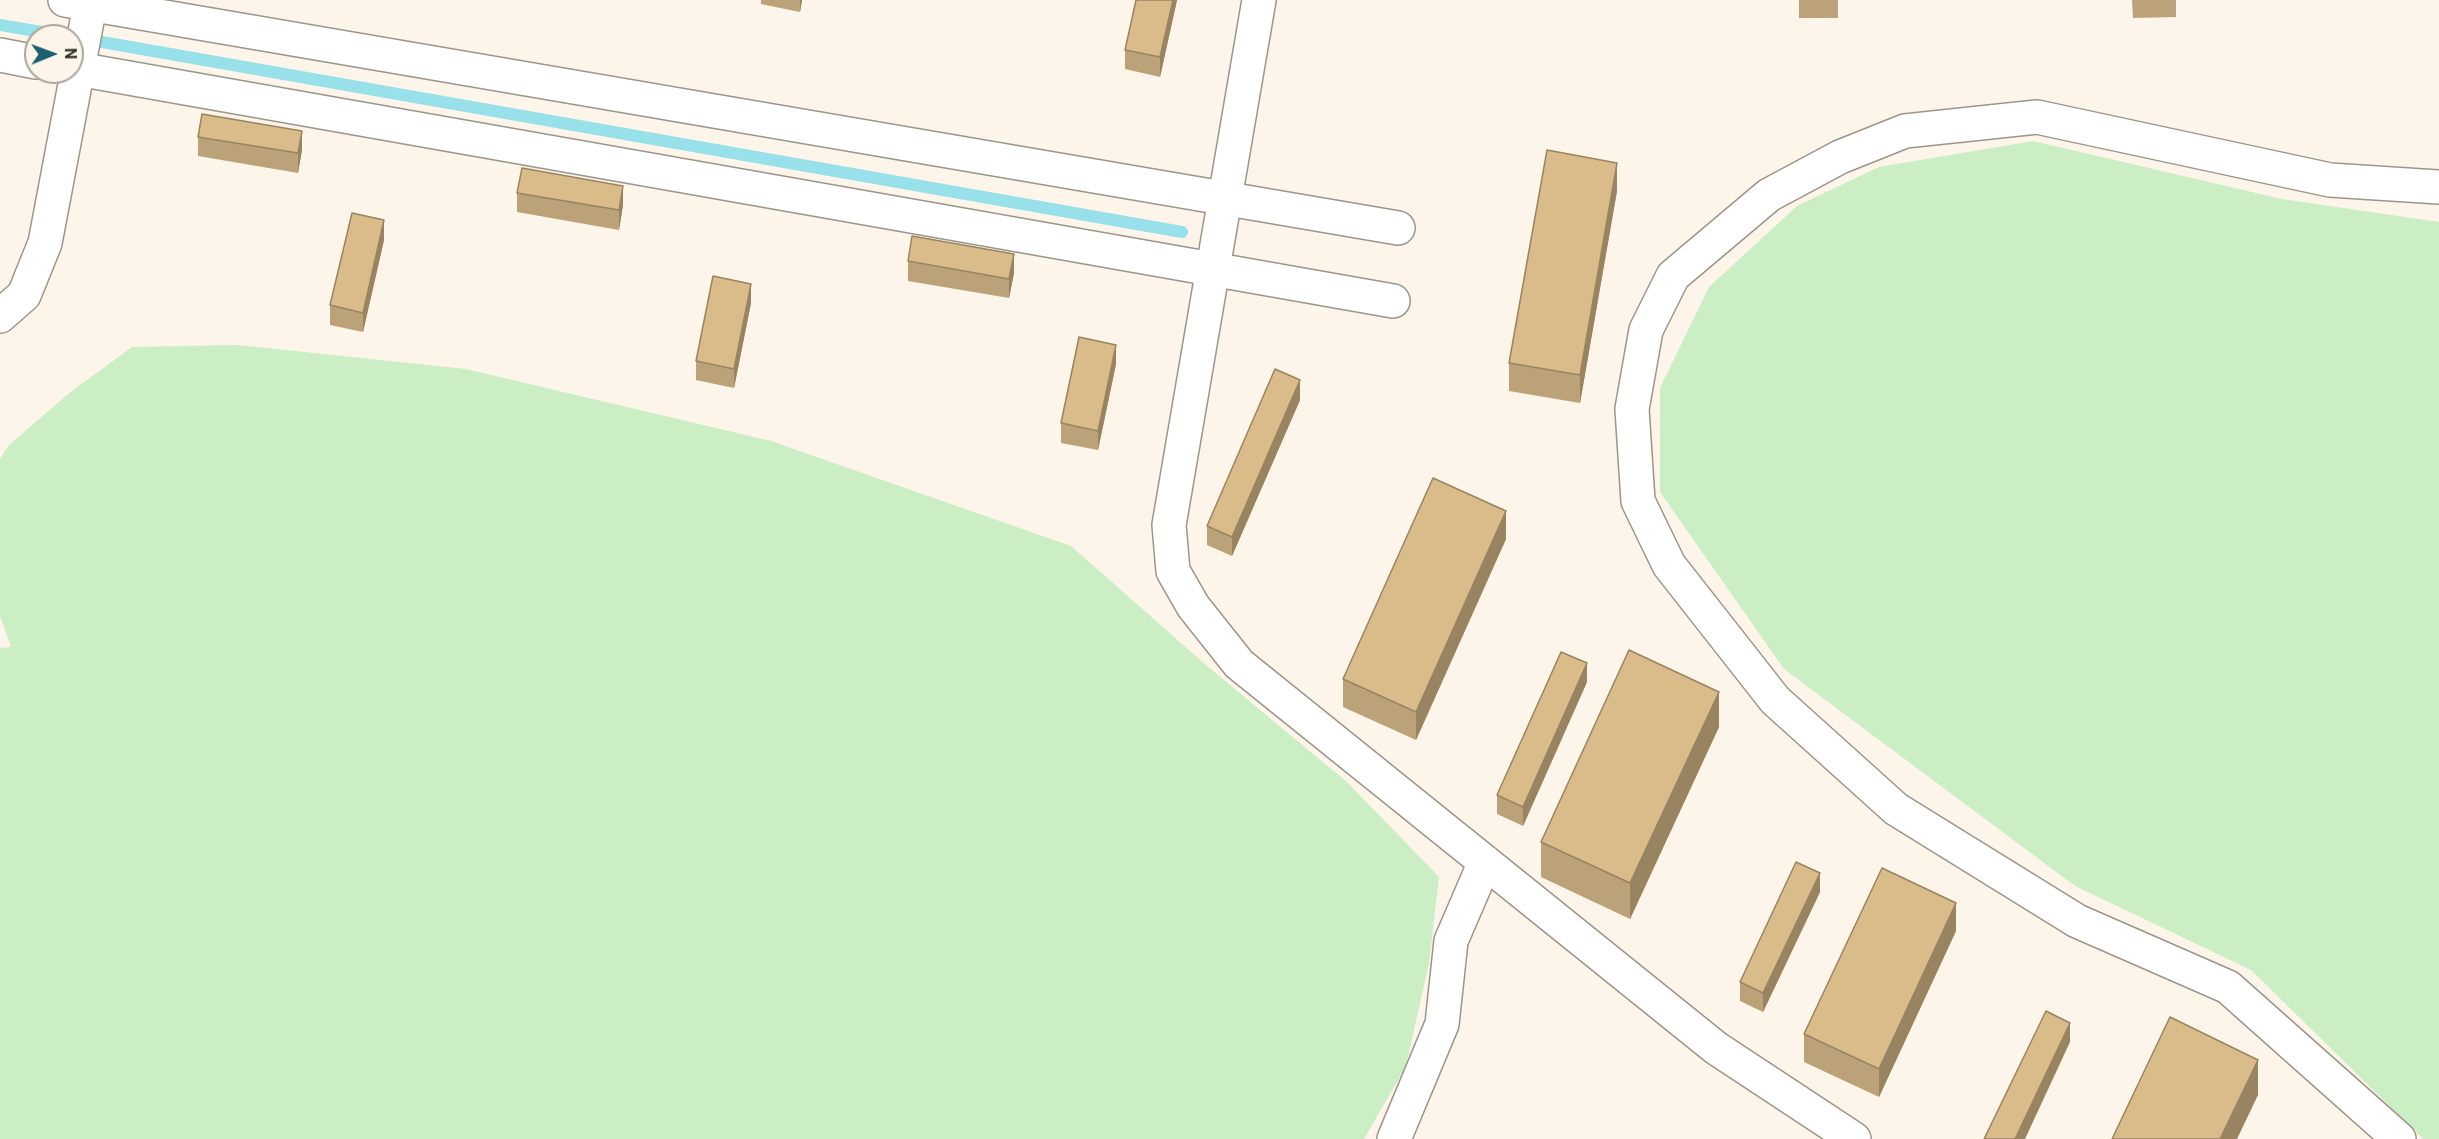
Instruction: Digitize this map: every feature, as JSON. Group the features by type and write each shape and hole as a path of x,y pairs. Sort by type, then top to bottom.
{"street":[{"path":"1259,0 1227,199 1169,525 1173,572 1193,606 1239,664 1716,1048 1854,1139"},
{"path":"80,24 82,1 1398,228"},
{"path":"0,56 24,60"},
{"path":"84,71 1393,301"},
{"path":"0,316 24,295 45,243 72,84"},
{"path":"2399,1139 2228,987 2077,921 1896,809 1775,700 1669,565 1638,501 1632,409 1646,330 1673,276 1769,195 1840,157 1905,131 2037,117 2330,180 2439,187"},
{"path":"1394,1139 1442,1024 1451,941 1485,862"}],"green space":[{"path":"2033,141 2282,199 2439,222 2439,1139 2423,1139 2251,970 2075,886 1784,669 1660,492 1660,388 1709,287 1797,206 1879,167"},
{"path":"238,345 466,369 771,441 1071,546 1206,665 1348,783 1439,877 1429,963 1406,1066 1364,1139 0,1139 0,648 11,647 0,616 0,459 8,446 68,394 132,347"}],"building":[{"path":"1136,0 1173,0 1160,57 1125,50"},
{"path":"202,114 302,131 298,153 198,137"},
{"path":"1547,150 1617,163 1580,375 1509,363"},
{"path":"522,168 623,186 619,210 517,193"},
{"path":"352,213 384,220 363,313 330,305"},
{"path":"912,236 1014,254 1009,279 908,261"},
{"path":"713,276 751,284 734,369 696,361"},
{"path":"1079,337 1116,345 1098,431 1061,423"},
{"path":"1275,369 1300,380 1232,537 1207,526"},
{"path":"1433,478 1506,511 1416,712 1343,679"},
{"path":"1629,650 1719,692 1630,883 1541,842"},
{"path":"1561,652 1587,663 1523,807 1497,795"},
{"path":"1796,862 1820,873 1763,993 1740,982"},
{"path":"1882,868 1956,903 1879,1069 1804,1034"},
{"path":"2046,1011 2070,1023 2015,1139 1984,1139"},
{"path":"2170,1017 2258,1060 2220,1139 2112,1139"}],"waterway":[{"path":"0,25 24,29"},
{"path":"85,39 1182,232"}]}
